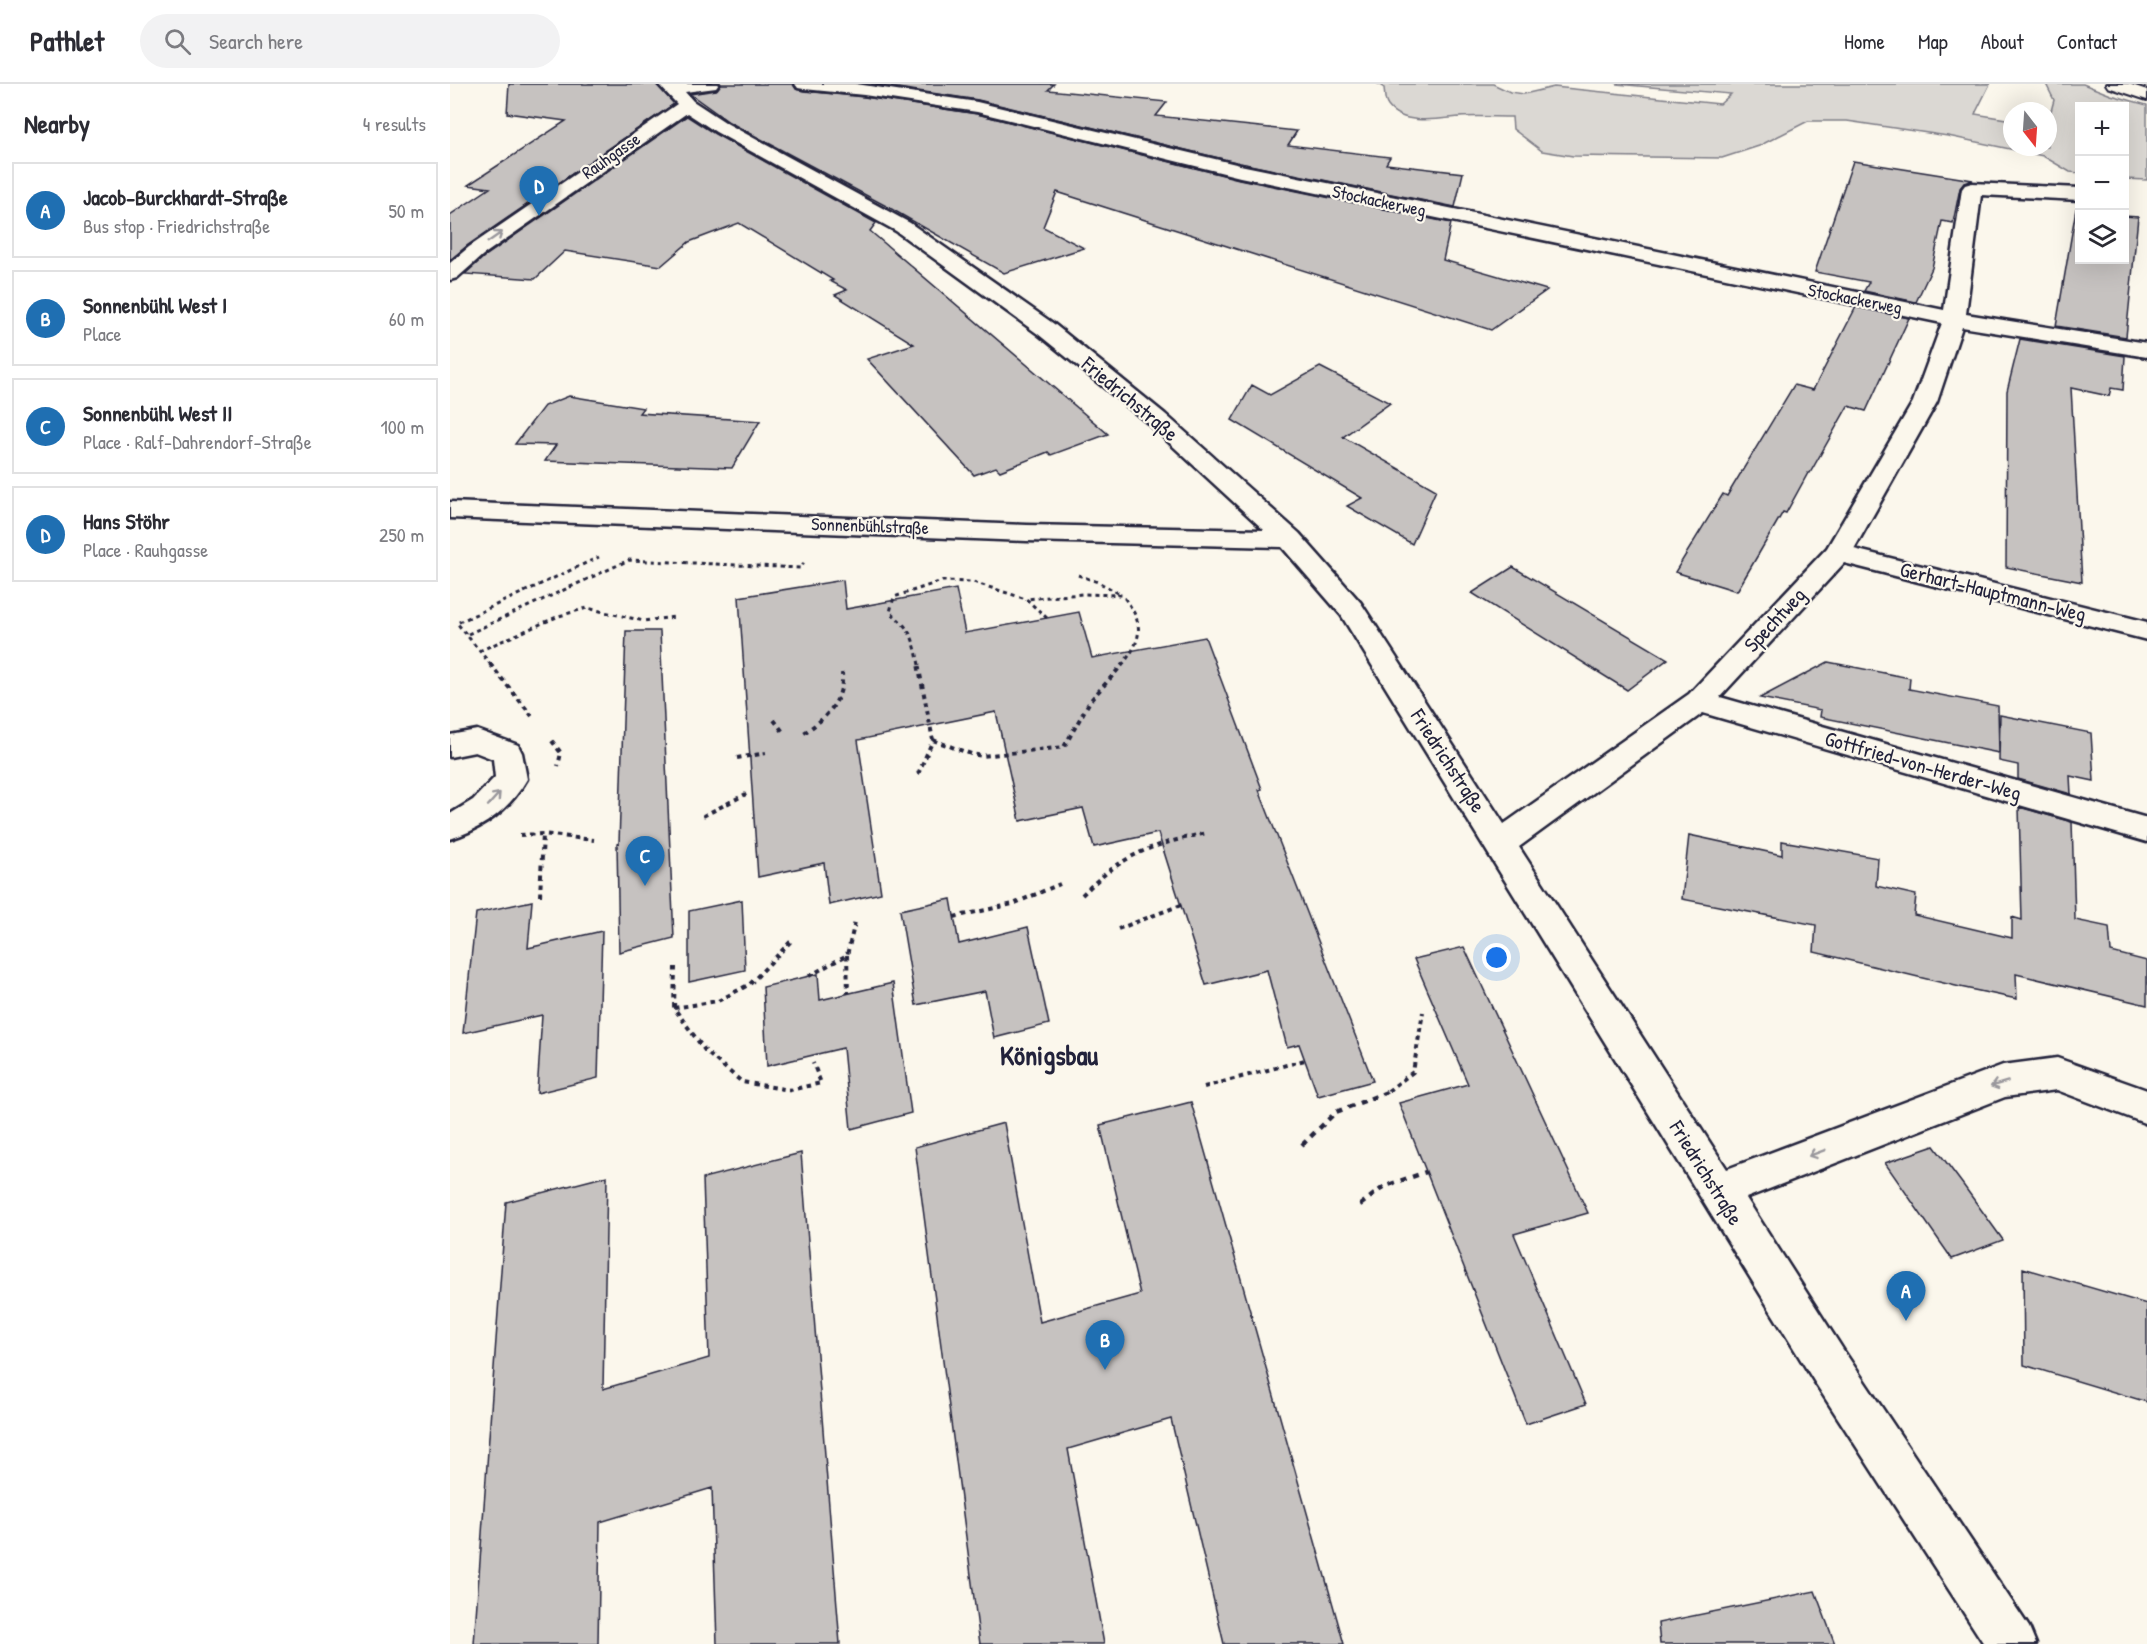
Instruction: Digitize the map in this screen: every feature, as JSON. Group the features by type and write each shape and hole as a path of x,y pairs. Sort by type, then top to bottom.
{"street":[{"path":"676,93 710,84"},
{"name":"Stockackerweg","path":"804,84 976,106 1240,171 1431,213 1954,319 2147,350"},
{"name":"Rauhgasse","path":"450,274 676,93"},
{"name":"Friedrichstraße","path":"676,93 722,128 903,227 1046,328 1157,419 1290,539 1351,609 1501,843 1717,1191 1846,1393 2012,1644"},
{"path":"1954,319 1972,189 2075,194"},
{"name":"Spechtweg","path":"1501,843 1699,701 1838,553 1925,402 1954,319"},
{"name":"Sonnenbühlstraße","path":"450,510 1027,533 1290,539"},
{"name":"Gerhart-Hauptmann-Weg","path":"1838,553 2147,631"},
{"name":"Gottfried-von-Herder-Weg","path":"1699,701 2147,830"},
{"path":"450,746 477,741 507,753 511,779 490,804 464,822 450,827"},
{"path":"1717,1191 2003,1081 2057,1074 2147,1107"}],"lane":[{"path":"2114,84 2147,95"}],"path":[{"path":"456,623 607,553"},
{"path":"468,634 629,560 800,568 806,560"},
{"path":"933,740 951,745 966,753 983,756 1064,747 1092,700 1140,639 1142,624 1131,604 1122,595 1098,582 1076,574"},
{"path":"918,774 933,740 914,640 906,625 890,612 894,597 921,586 942,581 973,582 1026,599 1082,594 1122,595"},
{"path":"1026,599 1047,618"},
{"path":"479,651 559,616 587,608 644,621 675,616"},
{"path":"804,733 820,723 839,700 842,691 842,673"},
{"path":"774,720 784,733"},
{"path":"737,758 766,753"},
{"path":"703,816 746,794"},
{"path":"1082,895 1117,862 1142,849 1207,833"},
{"path":"540,896 543,834"},
{"path":"517,835 543,834 594,840"},
{"path":"954,917 1013,904 1060,884"},
{"path":"1118,929 1181,905"},
{"path":"848,993 847,955 855,921"},
{"path":"674,1008 718,1001 750,984 791,941"},
{"path":"809,976 847,955"},
{"path":"675,967 674,1008 706,1052 741,1082 790,1090 821,1083 813,1063"},
{"path":"1302,1145 1336,1112 1394,1089 1413,1072 1423,1012"},
{"path":"1204,1087 1305,1060"},
{"path":"1360,1205 1385,1186 1426,1172"}],"shaded area":[{"path":"1378,84 1493,84 1510,92 1524,94 1554,87 1720,104 1731,94 1616,84 1990,84 1975,114 2003,119 2003,148 1948,136 1847,121 1808,121 1759,146 1722,158 1573,156 1542,151 1513,129 1512,117 1422,120 1403,116 1388,106 1384,88"},
{"path":"2046,84 2083,84 2147,105 2147,180 2129,179 2129,102 2075,102 2075,173 2070,172 2043,156 2057,156 2057,102 2053,102"}],"building":[{"path":"509,84 656,84 674,104 468,245 450,260 450,215 490,188 468,185 566,121 507,113"},
{"path":"721,84 793,84 796,89 804,91 864,97 977,114 1239,179 1451,223 1443,260 1547,290 1491,330 1057,192 1043,227 1084,248 1004,273 888,207 729,122 690,94 716,90"},
{"path":"871,84 1054,84 1048,90 1167,102 1156,116 1297,131 1288,145 1390,157 1386,164 1463,173 1455,207 1240,163 978,100"},
{"path":"687,116 715,134 876,223 870,231 1108,434 1051,455 1048,452 1000,471 996,467 974,475 867,359 914,344 835,295 847,290 830,281 833,280 739,223 689,242 661,266 565,251 535,279 465,274 484,257"},
{"path":"1853,161 1973,180 1964,183 1960,188 1953,223 1942,221 1932,268 1916,302 1864,291 1869,282 1815,272"},
{"path":"2075,215 2075,264 2129,264 2129,216 2138,217 2126,337 2056,326"},
{"path":"1856,307 1909,318 1866,411 1848,406 1786,513 1783,512 1737,591 1675,572 1723,494 1727,496 1794,385 1813,390"},
{"path":"2020,339 2125,356 2123,390 2111,388 2109,396 2071,388 2082,582 2006,567 2007,391"},
{"path":"1320,367 1390,403 1343,437 1436,490 1412,544 1347,506 1362,498 1232,420 1252,385 1270,395"},
{"path":"569,396 643,408 639,413 760,421 732,468 545,461 556,445 515,444 544,406"},
{"path":"1513,567 1668,659 1627,690 1472,593"},
{"path":"843,580 846,609 956,589 965,633 1079,612 1092,658 1205,637 1262,789 1259,790 1373,1081 1318,1096 1299,1044 1287,1047 1267,970 1206,985 1158,833 1094,847 1083,808 1020,821 996,712 858,740 881,893 829,905 824,863 758,877 739,597"},
{"path":"626,631 660,631 674,938 619,952 617,844 619,843"},
{"path":"1828,662 1910,678 1909,689 1998,706 1999,753 1820,717 1821,710 1760,698"},
{"path":"2000,715 2091,733 2094,781 2070,776 2071,794 2018,779 2018,765 1999,761"},
{"path":"2019,807 2072,822 2075,920 2109,927 2111,952 2147,961 2147,1005 2016,974 2017,999 1960,987 1814,952 1816,925 1682,899 1689,835 1782,855 1782,841 1878,858 1876,886 1916,895 1914,915 2012,938 2012,917 2022,920"},
{"path":"951,899 959,944 1028,927 1049,1024 994,1038 985,991 916,1005 900,910"},
{"path":"742,900 745,970 689,982 689,911"},
{"path":"532,901 528,948 602,931 598,1078 537,1093 542,1015 463,1033 476,913"},
{"path":"1464,947 1588,1213 1514,1234 1586,1404 1526,1424 1399,1103 1468,1084 1414,959"},
{"path":"818,974 820,1000 893,983 911,1113 851,1129 843,1048 767,1066 763,987"},
{"path":"1191,1102 1344,1644 1224,1644 1171,1419 1068,1449 1104,1644 980,1644 915,1147 1004,1123 1040,1322 1140,1294 1100,1125"},
{"path":"1934,1146 2003,1240 1952,1259 1885,1163"},
{"path":"801,1153 840,1644 717,1644 712,1488 600,1522 598,1644 474,1644 506,1202 607,1176 603,1389 709,1358 703,1178"},
{"path":"2023,1268 2147,1304 2147,1402 2024,1365"},
{"path":"1815,1591 1835,1644 1660,1644 1658,1623"}],"place":[{"name":"Hans Stöhr","path":"539,216"},
{"name":"Sonnenbühl West II","path":"645,886"},
{"name":"Jacob-Burckhardt-Straße","path":"1906,1321"},
{"name":"Sonnenbühl West I","path":"1105,1370"}],"district":[{"name":"Königsbau","path":"1049,1056"}]}
